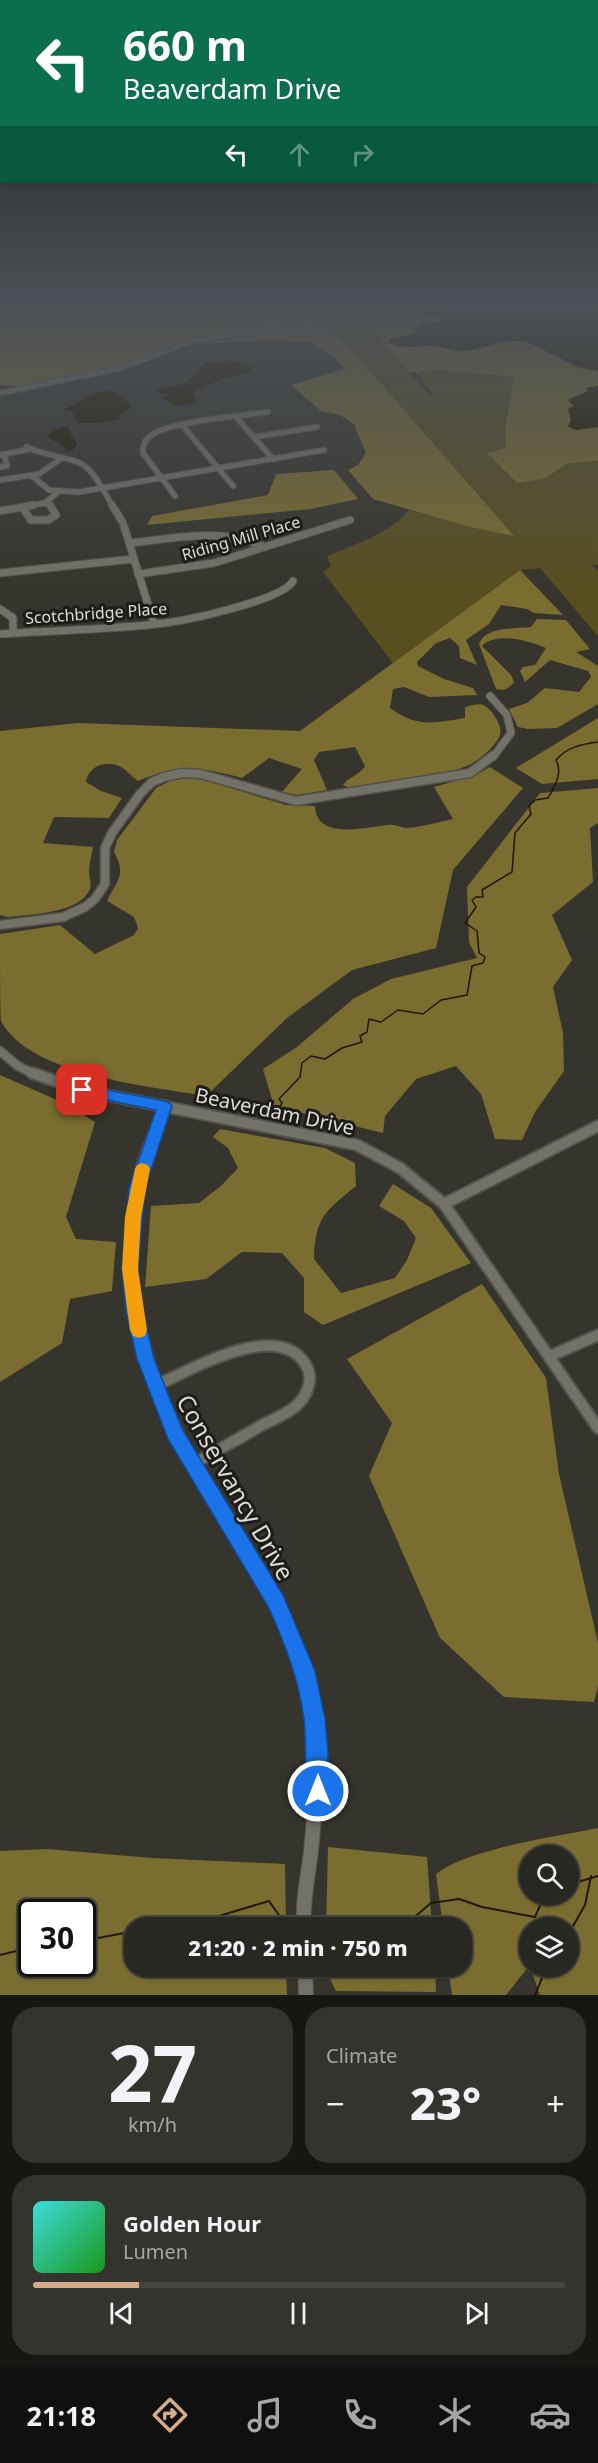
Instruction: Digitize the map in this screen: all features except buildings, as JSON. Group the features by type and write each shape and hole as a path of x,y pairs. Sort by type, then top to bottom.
{"street":[{"path":"175,496 143,453 143,444 158,432 268,412"},
{"path":"236,417 273,459"},
{"path":"183,426 233,486"},
{"path":"254,437 317,427"},
{"path":"0,467 7,466 2,455 29,448 87,468 119,515 130,543 154,624"},
{"path":"32,476 41,485 58,492 101,488 324,450"},
{"path":"0,480 32,476 45,471 62,458"},
{"path":"0,511 45,503 58,492"},
{"path":"23,507 31,520 48,520 56,515 50,505 45,503"},
{"name":"Riding Mill Place","path":"138,574 203,566 350,520"},
{"path":"130,543 224,534 246,538 265,547"},
{"path":"0,573 133,559"},
{"name":"Scotchbridge Place","path":"0,634 154,624 242,606 283,590 291,585 292,581"},
{"path":"0,609 13,618 13,632"},
{"path":"0,924 57,919 69,915 94,900 108,876 104,852 109,837 142,790 159,778 178,773 202,773 269,795 296,801 457,776 480,768 506,743 511,733 507,715 490,696"},
{"name":"Beaverdam Drive","path":"0,1052 21,1069 48,1081 82,1090 357,1145 400,1168 444,1203 598,1428"},
{"name":"Conservancy Drive","path":"165,1106 137,1188 130,1269 134,1311 155,1386 175,1433 192,1465 276,1601 304,1671 314,1718 318,1781 303,1917"},
{"path":"444,1203 598,1126"},
{"path":"550,1356 598,1335"},
{"path":"155,1386 256,1345 283,1346 306,1366 311,1377 310,1385 304,1398 295,1407 192,1465"},
{"path":"305,1977 306,1995"}],"shaded area":[{"path":"128,402 130,409 118,416 120,419 98,423 78,423 71,410 64,411 74,404"},
{"path":"170,402 195,402 191,404 175,406"},
{"path":"311,402 397,402 514,536 466,526 373,499 348,470 358,465 366,453 354,424 340,415 321,411"},
{"path":"397,402 510,402 505,429 506,448 487,453 546,478 566,464 598,461 598,565 592,565 598,571 598,636 540,568 520,570 393,663 323,572 331,566 327,556 383,531 408,510 513,536"},
{"path":"510,402 575,402 575,406 568,409 571,420 568,426 576,430 598,427 598,461 566,464 546,478 517,483 487,453 506,448 505,429"},
{"path":"570,402 598,402 598,427 576,430 568,427 571,420 568,409 574,406"},
{"path":"67,426 77,444 74,449 66,452 65,448 50,438 49,434"},
{"path":"334,470 358,499 310,509 147,525 152,516 268,495 276,474"},
{"path":"520,570 563,615 534,613 527,609 501,605 489,624 466,640 477,665 460,658 459,646 450,638 436,643 417,662 418,666 444,679 473,688 477,695 429,697 404,687 393,689 390,708 409,719 418,721 435,722 465,718 465,707 477,704 490,710 498,723 500,735 491,748 475,762 445,773 349,788 343,785 365,766 355,747 319,752 314,760 327,790 297,795 282,792 302,769 269,758 242,778 201,769 178,769 138,781 119,766 102,764 90,772 86,782 101,791 122,798 109,818 54,817 43,843 93,847 89,868 91,887 85,897 76,904 53,911 7,917 0,915 0,731 78,723 300,731"},
{"path":"537,619 566,620 590,649 576,652 598,666 598,704 557,728 518,727 509,709 527,703 545,688 579,692 591,677 588,671 550,660 525,682 520,671 523,667 535,665 546,648 522,640 496,639 482,646 511,675 514,682 506,689 496,689 479,644 487,634 494,631 531,627"},
{"path":"598,718 598,779 542,784 516,768"},
{"path":"490,767 523,788 453,870 436,948 352,970 287,1018 206,1096 124,1082 64,1066 37,1055 16,1040 1,1021 0,934 60,925 95,954 134,935 138,928 134,917 107,901 120,872 114,852 117,840 156,788 170,781 187,778 204,780 286,805 315,806 318,817 324,824 333,828 356,829 391,825 407,828 453,819 434,787 476,775"},
{"path":"598,788 598,823 590,828 593,882 552,915 572,960 553,987 563,1033 564,1071 535,1112 522,1140 495,1139 481,1094 456,1066 416,1079 385,1116 383,1133 274,1106 263,1069 297,1047 353,999 391,979 477,958 469,942 467,887 540,793"},
{"path":"0,1075 64,1103 95,1122 66,1217 76,1239 116,1242 112,1291 70,1299 62,1343 0,1382"},
{"path":"220,1129 325,1148 355,1163 356,1186 336,1202 324,1216 315,1245 314,1259 341,1293 395,1278 407,1260 416,1238 404,1221 379,1206 393,1184 431,1208 471,1263 323,1325 304,1312 304,1278 282,1253 242,1252 206,1279 145,1287 151,1206 199,1203 221,1186 238,1168 228,1148 213,1137"},
{"path":"482,1284 546,1378 559,1474 598,1643 598,1686 594,1702 504,1697 440,1638 369,1476 392,1423 347,1359"},
{"path":"598,1828 598,1995 540,1995 534,1977 579,1977 579,1917 519,1917 520,1977 506,1995 452,1995 449,1977 472,1977 472,1917 442,1917 436,1874 470,1857 537,1840"},
{"path":"328,1847 427,1857 431,1917 326,1917"},
{"path":"47,1849 152,1858 285,1864 286,1917 124,1917 124,1977 286,1977 287,1995 0,1995 0,1851"},
{"path":"329,1977 435,1977 436,1992 336,1991"}],"waterway":[{"path":"277,1114 282,1103 279,1099 300,1077 302,1063 311,1056 325,1059 342,1048 362,1042 360,1036 367,1032 369,1019 381,1022 398,1010 423,1014 441,1000 467,995 472,966 483,963 485,957 479,953 477,931 465,923 476,907 472,900 476,897 483,897 482,890 512,872 515,833 531,814 529,806 535,800 548,798 551,793 559,770 556,760 575,747 598,742"},
{"path":"591,1878 598,1876"},
{"path":"579,1882 591,1878"},
{"path":"578,1917 585,1905 591,1878"},
{"path":"413,1917 431,1903 459,1899 482,1907 535,1917 540,1905"},
{"path":"214,1917 269,1901 280,1917"},
{"path":"96,1938 124,1933"},
{"path":"0,1955 18,1950"},
{"path":"535,1995 542,1977"}],"slow traffic":[{"path":"139,1330 134,1311 130,1269 133,1217 142,1169"}],"route":[{"path":"82,1090 165,1106 137,1188 130,1269 134,1311 145,1359 158,1396 175,1433 276,1601 291,1636 304,1671 314,1718 318,1753 318,1791"}]}
